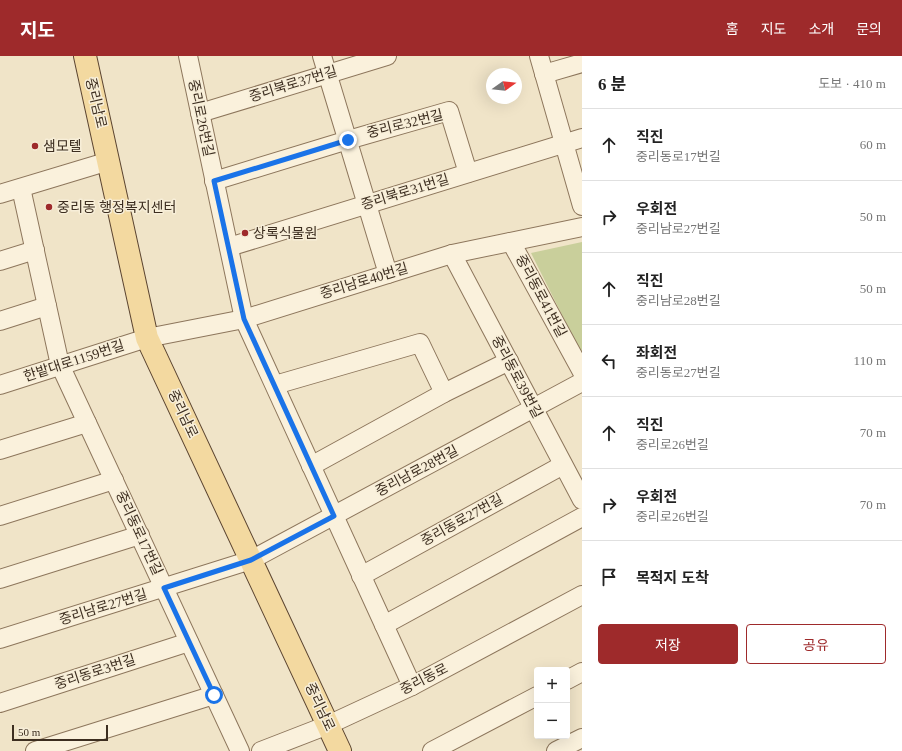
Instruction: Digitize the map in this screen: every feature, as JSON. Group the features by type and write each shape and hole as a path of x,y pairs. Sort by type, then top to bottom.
{"main road":[{"name":"중리남로","path":"85,56 147,338 340,751"}],"street":[{"name":"중리로26번길","path":"188,56 244,319"},
{"name":"중리로32번길","path":"322,56 388,274"},
{"name":"중리북로37번길","path":"200,113 387,56"},
{"path":"539,56 582,206"},
{"path":"544,74 582,63"},
{"name":"중리로32번길","path":"348,140 448,111 468,173"},
{"name":"중리북로31번길","path":"229,247 582,138"},
{"path":"214,181 348,140"},
{"path":"0,194 109,162"},
{"name":"중리동로17번길","path":"21,188 60,365 240,751"},
{"name":"중리남로40번길","path":"147,338 244,319 452,254 582,227"},
{"name":"중리동로41번길","path":"511,242 582,372"},
{"path":"0,260 35,250"},
{"name":"중리동로39번길","path":"452,254 582,500"},
{"path":"0,321 47,306"},
{"path":"244,319 412,686"},
{"name":"한밭대로1159번길","path":"0,385 147,338"},
{"path":"275,386 420,343 444,393"},
{"path":"311,466 444,393 509,361"},
{"name":"중리남로28번길","path":"251,560 582,382"},
{"path":"0,450 88,423"},
{"name":"중리동로27번길","path":"361,576 563,465"},
{"path":"0,516 114,480"},
{"path":"384,625 582,517"},
{"path":"0,579 140,535"},
{"name":"중리남로27번길","path":"0,639 251,560"},
{"name":"중리동로","path":"261,751 328,726 412,686 582,595"},
{"name":"중리동로3번길","path":"0,703 189,642"},
{"path":"570,678 582,672"},
{"path":"35,751 214,695"},
{"path":"432,751 534,698"},
{"path":"556,751 582,738"}],"green space":[{"path":"582,242 582,355 531,253"}],"place":[{"name":"샘모텔","path":"35,146"},
{"name":"중리동 행정복지센터","path":"49,207"},
{"name":"상록식물원","path":"245,233"}],"route":[{"path":"214,695 164,588 251,560 334,516 244,319 214,181 348,140"}]}
